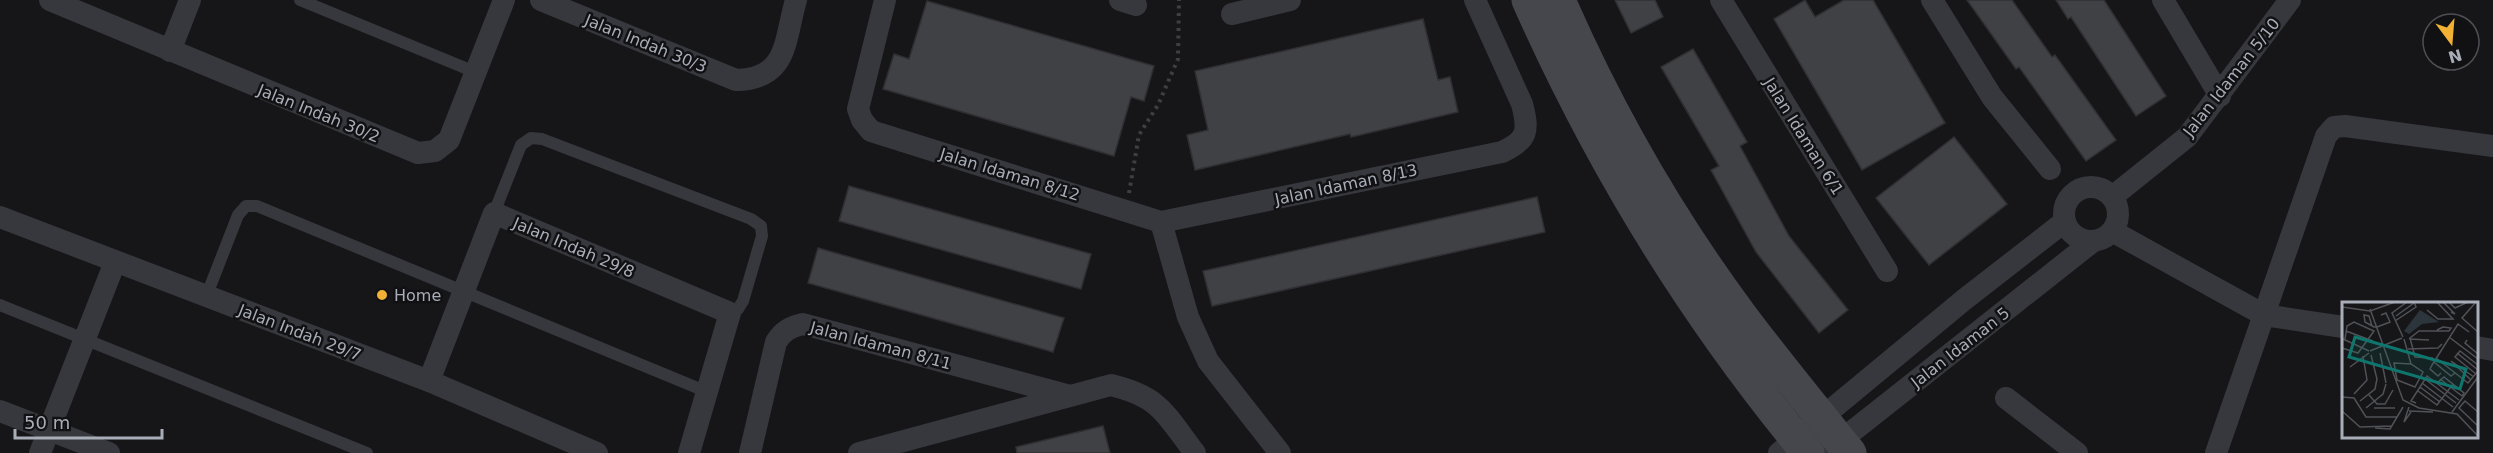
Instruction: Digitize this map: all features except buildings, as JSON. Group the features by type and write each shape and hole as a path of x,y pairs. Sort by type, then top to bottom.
{"main road":[{"path":"1528,0 1563,81 1638,211 1713,331 1818,443"},
{"path":"1558,0 1589,68 1662,197 1739,313 1818,443"}],"street":[{"name":"Jalan Indah 30/2","path":"50,0 418,153 435,151 449,140 504,0"},
{"path":"170,51 190,0"},
{"name":"Jalan Indah 30/3","path":"541,0 736,80 751,80 765,76 779,63 796,0"},
{"name":"Jalan Idaman 8/12","path":"885,0 858,109 862,120 871,131 1161,222"},
{"path":"1232,14 1290,0"},
{"name":"Jalan Idaman 8/13","path":"1161,222 1502,152 1516,145 1525,135 1527,121 1522,104 1475,0"},
{"path":"1932,0 1992,97 2050,169"},
{"path":"2163,0 2220,96"},
{"name":"Jalan Idaman 5/10","path":"2112,196 2187,137 2290,0"},
{"name":"Jalan Idaman 6/1","path":"1730,3 1887,271"},
{"path":"2216,453 2326,136 2334,127 2345,126 2493,146"},
{"path":"2096,188 2112,196 2118,214 2112,231 2107,237 2092,242 2074,237 2064,222 2065,203 2078,190 2096,188"},
{"name":"Jalan Indah 29/8","path":"429,381 494,213 730,313"},
{"name":"Jalan Indah 29/7","path":"0,217 429,381 597,453"},
{"path":"1161,222 1188,316 1208,361 1280,453"},
{"name":"Jalan Idaman 5","path":"1818,443 1965,299 2064,222"},
{"path":"2112,231 2264,315 2342,327"},
{"name":"Jalan Idaman 5","path":"1818,443 2092,242"},
{"path":"40,453 115,262"},
{"path":"689,453 705,391 730,313"},
{"name":"Jalan Idaman 8/11","path":"750,453 776,342 780,335 794,326 803,324 1067,395"},
{"path":"2478,347 2493,350"},
{"name":"Jalan Idaman 8/11","path":"859,453 1067,395 1111,385 1135,391 1155,402 1195,453"},
{"path":"2006,398 2077,453"},
{"path":"0,411 109,453"}],"lane":[{"path":"300,0 476,72"},
{"path":"494,213 521,145 531,138 542,139 751,219 761,226 762,236 743,301 738,309 730,313"},
{"path":"206,297 238,215 246,206 251,205 705,391"},
{"path":"0,305 367,453"}],"path":[{"path":"1126,211 1138,135 1158,105 1178,59 1179,0"}],"place":[{"name":"Home","path":"382,295"}]}
